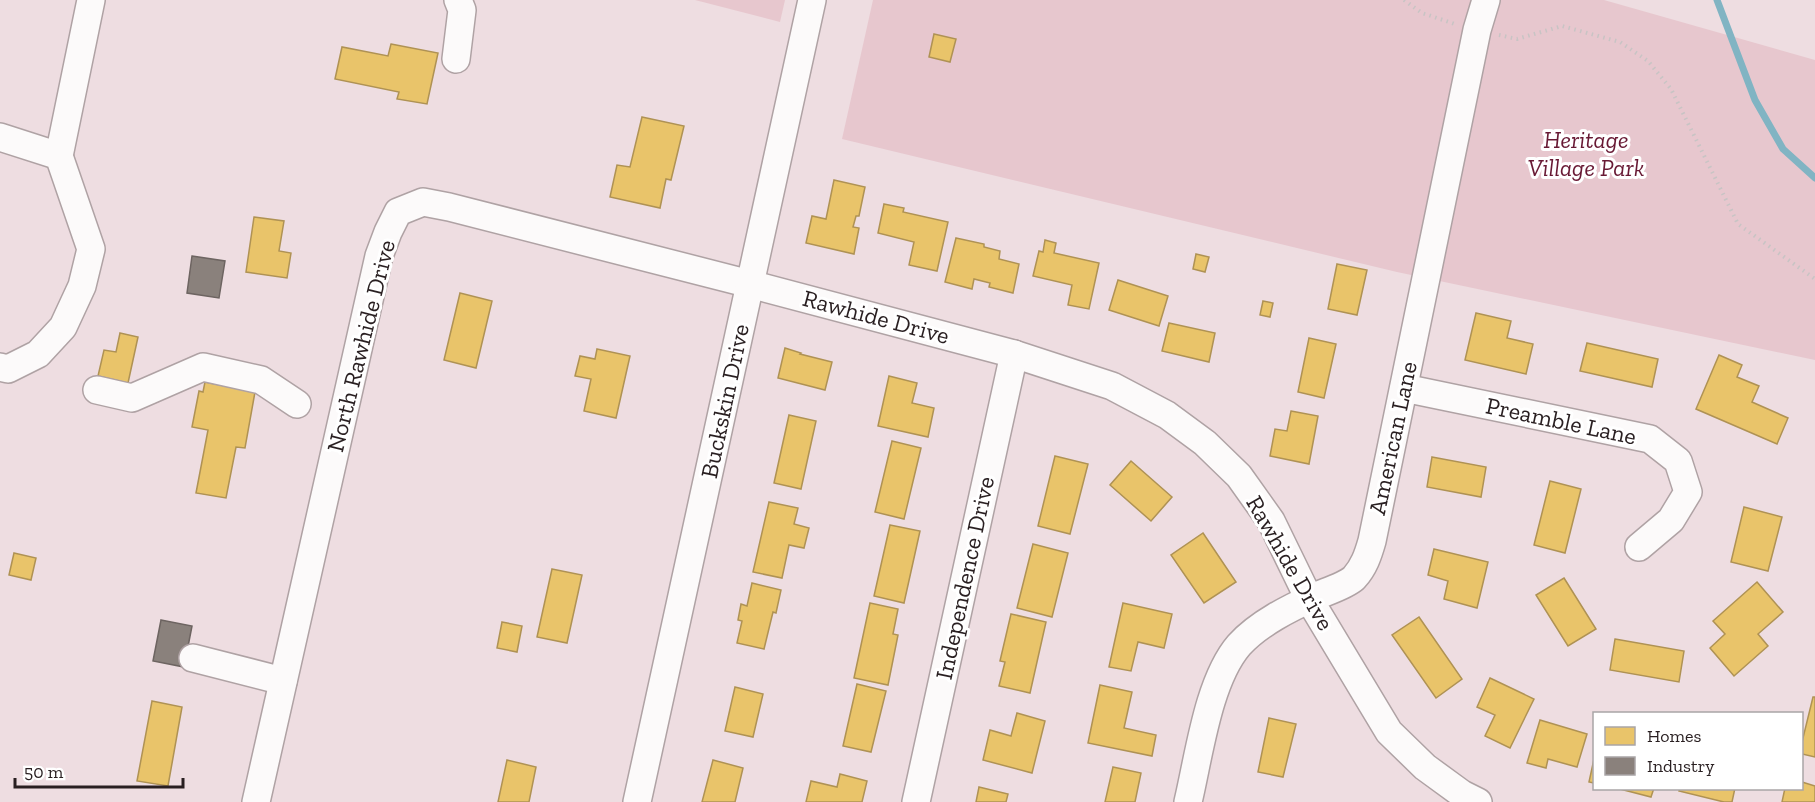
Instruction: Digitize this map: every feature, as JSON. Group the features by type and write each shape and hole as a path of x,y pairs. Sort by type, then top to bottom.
{"street":[{"path":"0,367 8,369 38,354 63,327 82,286 92,249 59,156 91,0"},
{"path":"456,59 462,10 458,0"},
{"name":"Buckskin Drive","path":"637,802 812,0"},
{"name":"American Lane","path":"1188,802 1212,700 1222,672 1239,645 1265,623 1309,599 1352,580 1366,562 1477,30 1486,0"},
{"path":"0,137 59,156"},
{"name":"North Rawhide Drive","path":"256,802 379,256 398,212 423,202 449,207 750,284"},
{"name":"Rawhide Drive","path":"750,284 1014,354 1112,386 1167,415 1205,443 1239,476 1271,521 1309,599 1389,732 1425,767 1461,794 1478,802"},
{"name":"Independence Drive","path":"916,802 1014,354"},
{"path":"97,390 132,398 203,367 261,380 297,404"},
{"name":"Preamble Lane","path":"1404,388 1650,439 1678,461 1688,492 1671,520 1639,547"},
{"path":"194,658 283,681"}],"path":[{"path":"1404,0 1422,13 1456,24"},
{"path":"1498,35 1517,39 1563,26 1620,42 1648,61 1671,90 1738,224 1815,279"}],"green space":[{"path":"695,0 785,0 780,22"},
{"name":"Heritage Village Park","path":"873,0 1604,0 1815,60 1815,360 1397,272 842,139"}],"building: Homes":[{"path":"934,34 956,39 950,62 929,57"},
{"path":"391,44 438,53 427,104 397,99 399,92 335,79 342,47 388,56"},
{"path":"642,117 684,126 671,180 666,179 660,208 610,197 617,165 630,167"},
{"path":"834,180 865,187 859,216 856,216 853,227 859,228 854,254 806,243 812,216 826,219"},
{"path":"884,204 904,208 903,212 948,222 937,271 909,265 914,242 878,233"},
{"path":"254,217 284,221 279,251 291,253 287,278 246,272"},
{"path":"956,238 984,244 984,247 1000,251 999,259 1019,264 1013,293 989,287 990,283 974,279 972,289 945,282"},
{"path":"1045,240 1056,243 1054,253 1099,263 1089,309 1068,305 1072,285 1033,276 1039,251 1043,252"},
{"path":"1196,254 1209,257 1205,272 1193,269"},
{"path":"1337,264 1367,270 1357,315 1328,309"},
{"path":"1118,280 1168,296 1159,326 1109,310"},
{"path":"460,293 492,301 476,368 444,360"},
{"path":"1263,301 1273,303 1270,317 1260,315"},
{"path":"1476,313 1511,321 1507,338 1533,344 1526,374 1465,360"},
{"path":"1169,323 1215,333 1209,362 1162,351"},
{"path":"120,333 138,337 128,383 98,376 104,350 116,352"},
{"path":"1309,338 1336,344 1324,398 1298,392"},
{"path":"1587,343 1658,359 1652,387 1580,371"},
{"path":"785,348 832,362 825,390 778,378"},
{"path":"597,349 630,356 616,418 584,411 591,379 575,376 580,356 595,359"},
{"path":"1719,355 1742,365 1737,377 1759,386 1752,402 1788,418 1777,444 1696,409"},
{"path":"889,376 917,383 912,403 934,408 928,437 878,426"},
{"path":"205,382 255,392 245,448 236,447 226,498 196,493 208,430 192,427 199,391 203,392"},
{"path":"1291,411 1318,416 1309,464 1270,456 1275,429 1287,431"},
{"path":"789,415 816,421 801,489 774,483"},
{"path":"892,441 921,448 904,519 875,512"},
{"path":"1055,456 1088,464 1070,534 1038,526"},
{"path":"1432,457 1486,467 1481,497 1427,487"},
{"path":"1131,461 1172,497 1151,521 1110,485"},
{"path":"1550,481 1581,489 1565,553 1534,545"},
{"path":"769,502 798,508 794,524 809,528 804,548 789,545 782,578 753,572"},
{"path":"1744,507 1782,517 1768,571 1731,562"},
{"path":"890,525 920,531 904,603 874,596"},
{"path":"1203,533 1236,582 1204,603 1171,555"},
{"path":"1033,544 1068,553 1052,617 1017,608"},
{"path":"1434,549 1488,562 1477,608 1444,599 1448,581 1428,575"},
{"path":"14,553 36,558 31,580 9,575"},
{"path":"552,569 582,575 567,643 537,637"},
{"path":"1564,578 1596,629 1568,646 1536,595"},
{"path":"1757,582 1783,612 1758,634 1768,646 1734,676 1710,648 1725,634 1713,621"},
{"path":"752,583 781,590 764,649 737,643 742,621 738,620 741,604 747,606"},
{"path":"870,603 898,609 893,634 898,635 888,685 854,678"},
{"path":"1123,603 1172,614 1164,648 1138,642 1131,671 1109,667"},
{"path":"1011,614 1046,622 1030,693 999,686 1005,662 1000,661"},
{"path":"1419,617 1462,679 1436,698 1392,635"},
{"path":"502,622 522,626 517,652 497,648"},
{"path":"1615,639 1684,651 1679,682 1610,670"},
{"path":"1490,678 1534,699 1510,748 1485,736 1495,715 1477,707"},
{"path":"857,684 886,691 871,752 843,746"},
{"path":"1100,685 1132,692 1124,728 1156,735 1152,756 1088,743"},
{"path":"735,687 763,694 753,737 725,731"},
{"path":"1813,697 1815,697 1815,757 1803,754 1803,738"},
{"path":"152,701 182,707 168,786 137,781"},
{"path":"1017,713 1045,721 1032,773 983,760 990,730 1011,736"},
{"path":"1269,718 1296,724 1283,777 1258,772"},
{"path":"1540,720 1587,734 1577,767 1548,759 1546,768 1527,763"},
{"path":"507,760 536,767 529,802 498,802"},
{"path":"713,760 743,768 735,802 702,802"},
{"path":"1593,764 1593,783 1589,782"},
{"path":"1113,767 1141,773 1135,802 1105,802"},
{"path":"840,774 867,781 862,802 806,802 811,781 837,787"},
{"path":"1803,782 1815,786 1815,802 1782,802 1785,790 1803,790"},
{"path":"979,787 1008,794 1006,802 976,802"},
{"path":"1624,790 1653,790 1651,797"},
{"path":"1679,790 1735,790 1732,802"}],"building: Industry":[{"path":"192,256 225,261 219,298 187,293"},
{"path":"161,620 192,626 184,667 153,661"}],"waterway":[{"path":"1717,0 1755,100 1783,149 1815,178"}]}
